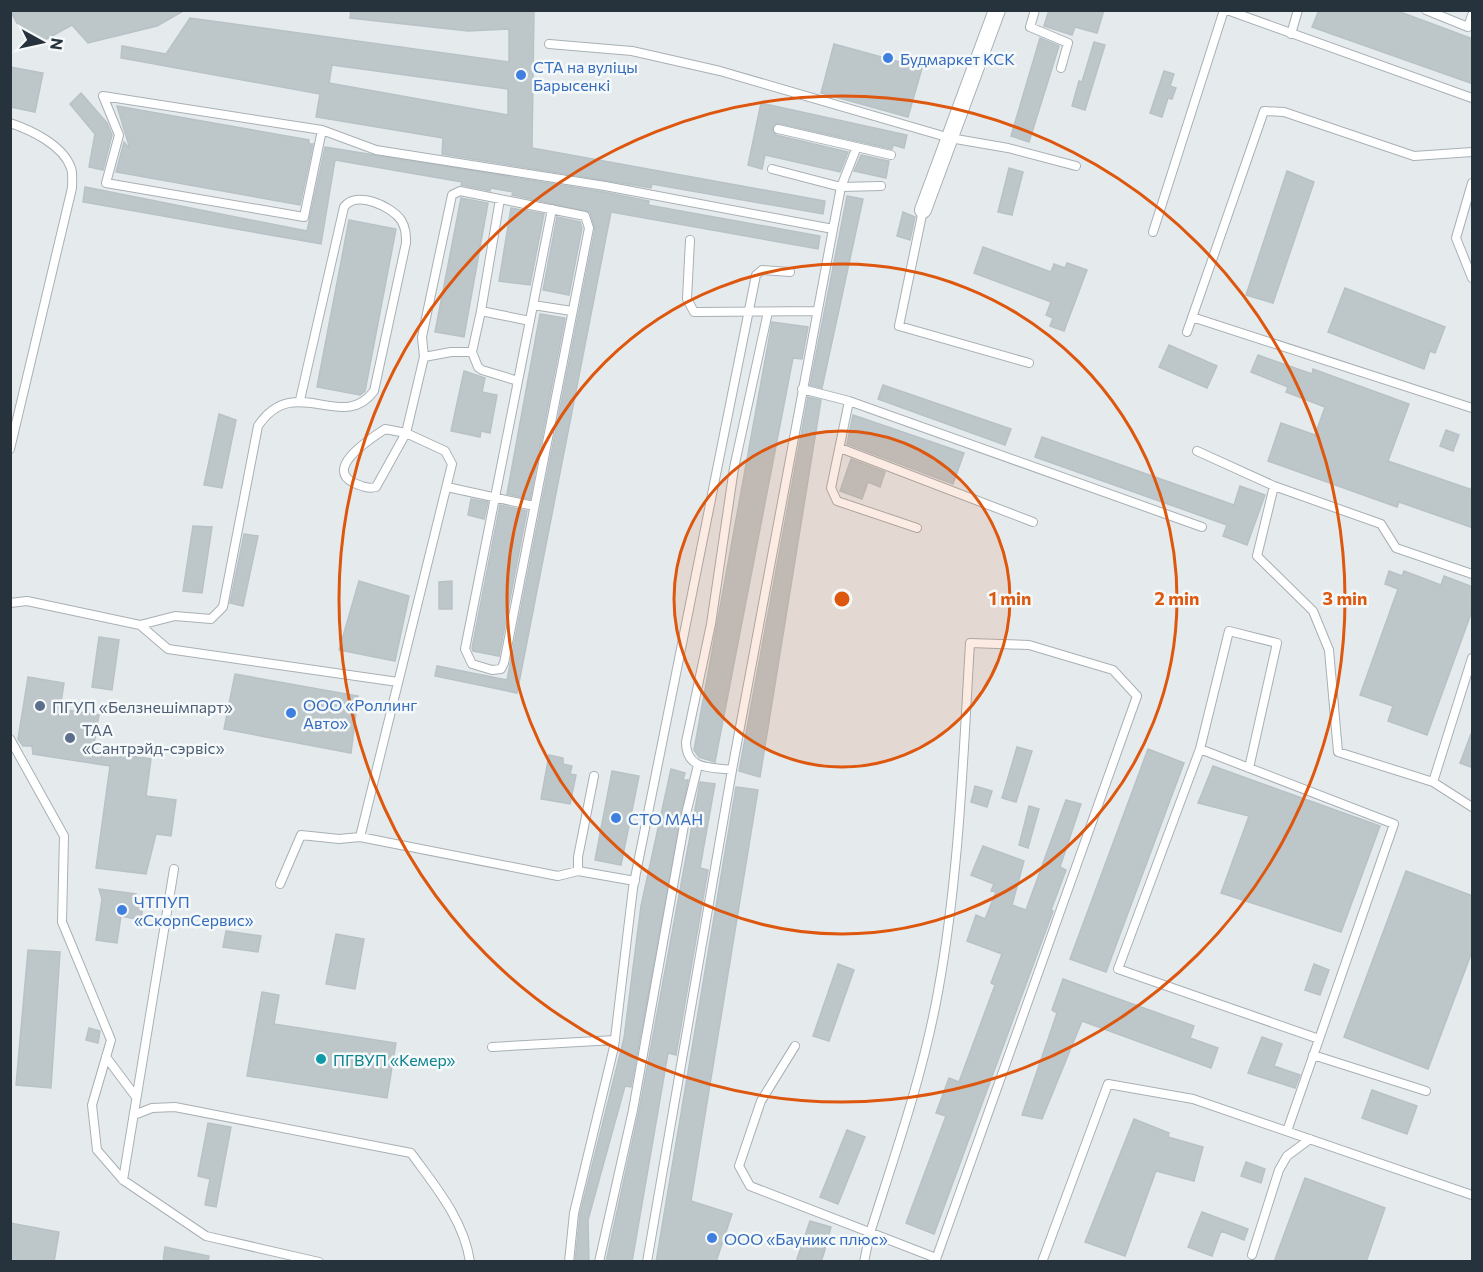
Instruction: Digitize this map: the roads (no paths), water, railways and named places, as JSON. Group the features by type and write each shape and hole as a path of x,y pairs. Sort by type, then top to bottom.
{"street":[{"path":"923,210 997,10"}],"lane":[{"path":"1035,10 1030,27 1068,43 1060,68"},
{"path":"1153,232 1226,10 1473,98"},
{"path":"1291,34 1298,10"},
{"path":"1426,10 1468,27 1473,15"},
{"path":"549,44 632,51 720,71 950,138 1008,148 1076,166"},
{"path":"322,130 304,218 106,183 119,135 103,96 322,130 376,150 605,186 833,229"},
{"path":"1186,332 1264,111 1284,112 1414,156 1473,153"},
{"path":"10,123 35,131 57,150 72,168 72,188 10,449"},
{"path":"778,129 856,149 891,155"},
{"path":"647,1262 732,770 802,389 841,187 856,149"},
{"path":"772,169 841,187 881,186"},
{"path":"1473,183 1456,238 1473,278"},
{"path":"360,837 452,464 445,451 406,433 385,429 350,456 345,465 344,473 348,480 362,487 376,487 406,433 424,357 422,337 452,195 460,191 581,214 588,221 504,663 501,669 492,670 472,664 465,649 497,498 552,209"},
{"path":"10,603 27,602 140,625 175,616 211,620 223,607 258,426 267,413 300,400 347,408 368,400 374,391 406,243 406,230 398,216 366,199 358,197 344,207 300,400"},
{"path":"500,199 472,352 478,368 518,381"},
{"path":"923,210 899,326 1029,363"},
{"path":"690,240 689,306 700,313 817,311"},
{"path":"569,1262 574,1214 615,1040 635,881 758,271 790,272"},
{"path":"533,305 572,311"},
{"path":"481,311 530,321"},
{"path":"732,770 698,765 688,758 686,742 711,624 734,468 768,312"},
{"path":"1192,317 1473,408"},
{"path":"424,357 452,352 472,352"},
{"path":"802,389 849,401 1202,527"},
{"path":"849,401 831,488 837,501 916,528"},
{"path":"840,448 1033,522"},
{"path":"1197,451 1274,486 1381,524 1396,548 1473,574"},
{"path":"1274,486 1257,555 1313,611 1329,650 1338,752 1432,782 1473,807"},
{"path":"447,487 534,506"},
{"path":"140,625 168,649 398,682"},
{"path":"1249,768 1277,642 1229,631 1200,749 1118,969 1319,1039"},
{"path":"795,1046 761,1101 739,1166 750,1186 870,1233 935,1260 1137,696 1113,670 1029,645 970,644 957,846 938,992 922,1066 870,1233 864,1262"},
{"path":"1432,782 1473,658"},
{"path":"10,739 64,836 62,922 111,1040 92,1105 97,1150 123,1180 206,1236 319,1262"},
{"path":"1200,749 1394,824 1287,1131"},
{"path":"599,1262 633,1110 686,814 698,765"},
{"path":"578,871 578,857 594,776"},
{"path":"280,884 301,835 339,839 360,837 558,876 578,871 635,881"},
{"path":"123,1180 174,869"},
{"path":"492,1047 615,1040"},
{"path":"1313,1055 1426,1090"},
{"path":"106,1057 136,1098"},
{"path":"1042,1262 1108,1084 1193,1100 1473,1196"},
{"path":"134,1115 152,1108 175,1107 411,1153 450,1208 467,1244 470,1262"},
{"path":"1252,1255 1280,1170 1287,1156 1310,1139"}],"place":[{"name":"Будмаркет КСК","path":"888,58"},
{"name":"СТА на вуліцы Барысенкі","path":"521,75"},
{"name":"ПГУП «Белзнешімпарт»","path":"40,706"},
{"name":"ООО «Роллинг Авто»","path":"291,713"},
{"name":"ТАА «Сантрэйд-сэрвіс»","path":"70,738"},
{"name":"СТО МАН","path":"616,818"},
{"name":"ЧТПУП «СкорпСервис»","path":"122,910"},
{"name":"ПГВУП «Кемер»","path":"321,1059"},
{"name":"ООО «Бауникс плюс»","path":"712,1238"}]}
